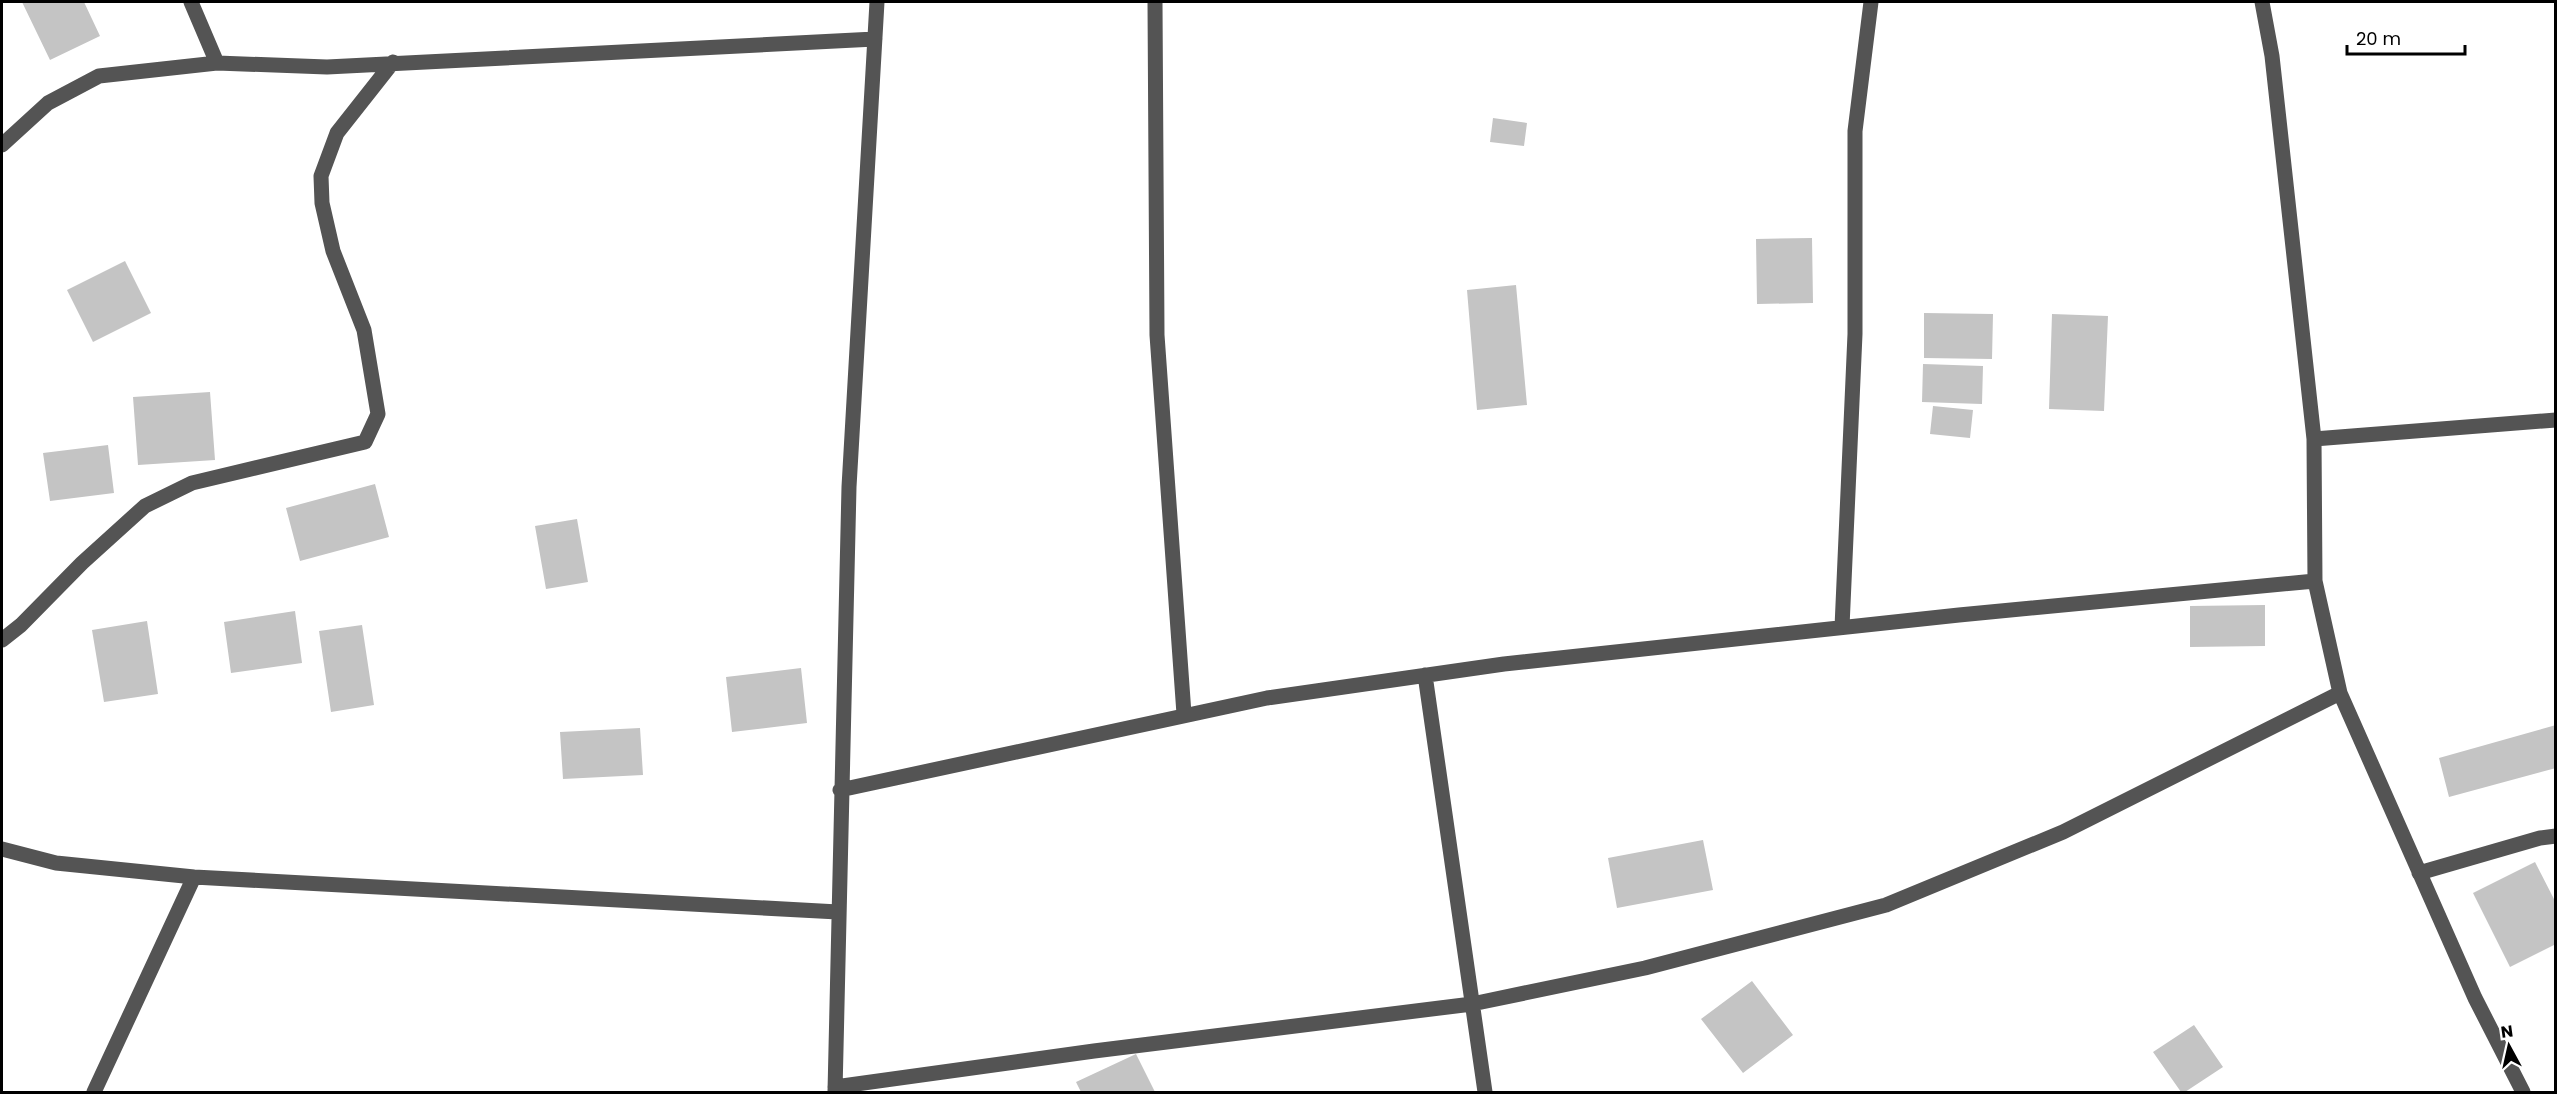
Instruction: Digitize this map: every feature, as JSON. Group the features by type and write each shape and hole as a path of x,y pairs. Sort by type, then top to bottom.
{"street":[{"path":"191,2 217,63"},
{"path":"877,2 849,487 840,790 835,1090 1094,1051 1472,1004 1645,968 1886,905 2063,831 2340,693"},
{"path":"1155,2 1157,335 1184,714"},
{"path":"1842,627 1855,334 1855,131 1871,2"},
{"path":"2262,2 2272,56 2314,440 2315,581 2340,693 2475,998 2523,1092"},
{"path":"2,146 48,103 99,76 217,63 327,67 875,39"},
{"path":"2,640 21,625 82,563 145,506 192,483 365,442 378,414 364,330 333,251 322,204 321,176 337,133 393,62"},
{"path":"2314,440 2556,420"},
{"path":"840,790 1184,714 1267,698 1425,675 1842,627 2315,581"},
{"path":"1425,675 1485,1092"},
{"path":"2419,873 2540,838 2556,836"},
{"path":"2,849 56,863 194,878 838,912"},
{"path":"94,1092 194,878"}],"building":[{"path":"22,2 84,2 100,36 50,60"},
{"path":"1493,118 1527,123 1524,146 1490,142"},
{"path":"1812,238 1813,303 1757,304 1756,239"},
{"path":"125,261 151,313 93,342 67,290"},
{"path":"1516,285 1527,405 1477,410 1467,290"},
{"path":"1924,313 1993,314 1992,359 1924,358"},
{"path":"2052,314 2108,316 2104,411 2049,409"},
{"path":"1923,364 1983,366 1982,404 1922,402"},
{"path":"210,392 215,460 138,465 133,397"},
{"path":"1933,406 1973,410 1970,438 1930,434"},
{"path":"108,445 114,493 50,501 43,453"},
{"path":"375,484 389,537 300,561 286,508"},
{"path":"577,519 588,582 546,589 535,526"},
{"path":"2265,605 2265,646 2190,647 2190,606"},
{"path":"295,611 302,663 231,673 224,622"},
{"path":"147,621 158,694 104,702 92,630"},
{"path":"362,625 374,705 331,712 319,631"},
{"path":"801,668 807,723 732,732 726,677"},
{"path":"2556,725 2556,768 2449,797 2439,758"},
{"path":"640,728 643,775 563,779 560,732"},
{"path":"1703,840 1713,890 1617,908 1608,858"},
{"path":"2535,862 2556,903 2556,944 2510,967 2473,893"},
{"path":"1752,981 1793,1035 1743,1073 1701,1019"},
{"path":"2194,1025 2223,1067 2185,1092 2181,1092 2153,1052"},
{"path":"1136,1054 1155,1092 1081,1092 1076,1082"}]}
